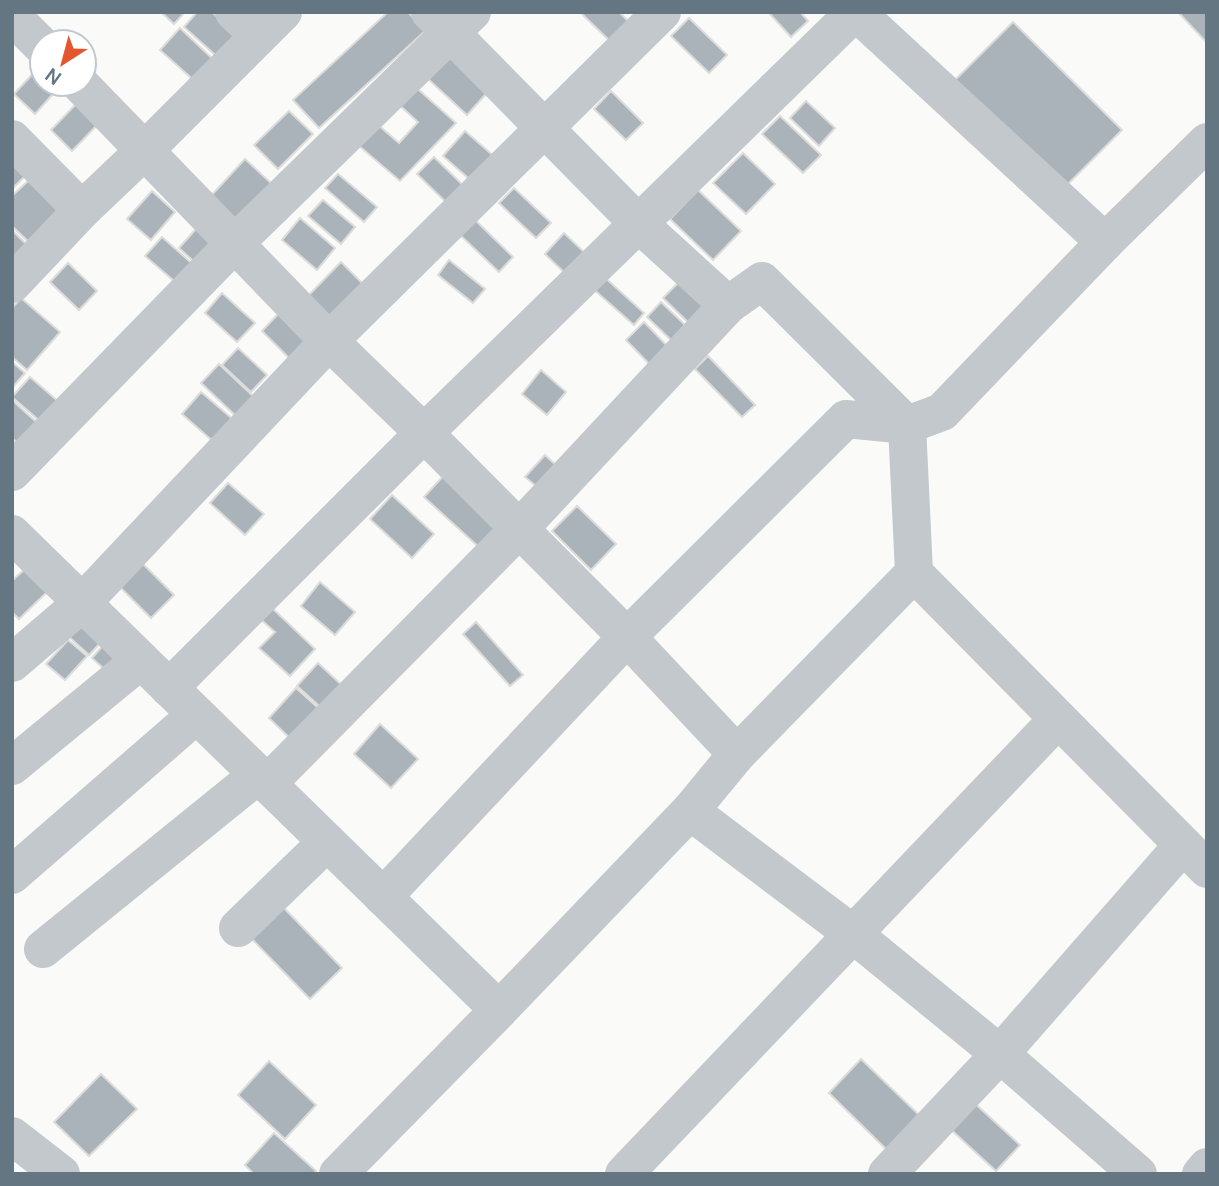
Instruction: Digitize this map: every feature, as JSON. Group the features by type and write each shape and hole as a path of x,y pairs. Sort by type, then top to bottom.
{"street":[{"path":"12,663 82,603 330,341 662,12"},
{"path":"169,688 424,433 855,12 1105,242"},
{"path":"12,16 28,32"},
{"path":"12,472 451,19 544,129 638,223 728,305"},
{"path":"12,284 82,210 145,150 259,20"},
{"path":"94,98 330,341 628,636 737,754"},
{"path":"12,139 82,210"},
{"path":"383,897 628,636 846,419 907,425 942,412 1105,242 1207,142"},
{"path":"43,949 263,780 520,527 728,305 762,281 907,425 914,573 1195,857 1000,1054 887,1174"},
{"path":"12,534 499,1010"},
{"path":"338,1174 690,811 737,754 914,573"},
{"path":"12,766 141,660"},
{"path":"12,875 196,715"},
{"path":"624,1174 1058,719"},
{"path":"690,811 853,934 1000,1054 1138,1174"},
{"path":"239,928 327,842"},
{"path":"14,1142 61,1174"},
{"path":"1201,1174 1207,1167"}],"building":[{"path":"161,12 185,12 174,24"},
{"path":"197,12 212,12 242,39 222,61 184,27"},
{"path":"388,12 408,12 425,31 319,128 293,100"},
{"path":"580,12 619,12 635,28 616,47"},
{"path":"800,12 808,21 791,37 770,14"},
{"path":"1178,12 1207,12 1207,43"},
{"path":"689,18 727,55 709,73 671,36"},
{"path":"1013,22 1122,130 1059,193 950,85"},
{"path":"180,28 217,63 198,84 160,50"},
{"path":"455,47 495,84 467,115 427,78"},
{"path":"28,79 28,98 49,98 35,114 14,94"},
{"path":"411,83 456,123 400,181 351,139 369,117 399,143 418,122 395,101"},
{"path":"611,91 643,123 626,140 594,109"},
{"path":"80,100 101,121 72,151 51,130"},
{"path":"806,101 835,128 819,146 790,118"},
{"path":"289,111 313,134 278,169 254,145"},
{"path":"780,116 821,155 803,173 762,134"},
{"path":"465,131 497,159 475,184 443,156"},
{"path":"743,153 775,184 746,214 713,183"},
{"path":"12,154 30,171 12,189"},
{"path":"434,157 470,192 453,209 417,174"},
{"path":"245,159 272,184 237,223 209,198"},
{"path":"338,174 377,207 364,222 325,188"},
{"path":"29,180 64,216 33,246 12,226 12,196"},
{"path":"514,188 551,223 536,238 499,203"},
{"path":"698,190 741,231 713,260 670,219"},
{"path":"152,191 175,212 151,240 127,219"},
{"path":"323,200 355,227 341,244 308,216"},
{"path":"472,217 513,257 499,272 457,232"},
{"path":"300,218 335,248 317,270 282,240"},
{"path":"196,229 218,249 201,268 179,248"},
{"path":"12,230 28,246 12,261"},
{"path":"564,233 588,256 569,277 545,254"},
{"path":"162,237 197,268 180,286 145,256"},
{"path":"449,260 485,289 473,303 438,275"},
{"path":"341,262 368,289 336,322 308,296"},
{"path":"68,263 97,291 79,310 50,282"},
{"path":"602,275 644,313 634,325 591,287"},
{"path":"681,280 711,307 693,327 663,298"},
{"path":"222,293 255,323 237,342 205,313"},
{"path":"21,298 60,332 27,370 12,357 12,308"},
{"path":"661,302 685,325 671,340 647,317"},
{"path":"282,310 319,345 298,367 262,331"},
{"path":"644,322 674,353 656,371 626,340"},
{"path":"238,348 267,375 251,392 222,365"},
{"path":"708,356 755,405 742,417 695,369"},
{"path":"12,362 25,373 12,388"},
{"path":"219,364 254,397 236,416 201,383"},
{"path":"541,370 566,392 547,415 522,394"},
{"path":"30,377 67,409 49,429 12,397"},
{"path":"201,392 235,421 216,444 182,414"},
{"path":"12,400 44,429 25,449 12,438"},
{"path":"545,455 560,469 541,490 525,477"},
{"path":"446,473 503,525 481,549 424,497"},
{"path":"228,483 264,514 245,535 210,503"},
{"path":"392,495 434,534 412,558 370,519"},
{"path":"577,506 616,544 591,570 552,531"},
{"path":"139,560 174,595 151,618 116,583"},
{"path":"27,567 49,590 19,619 12,612 12,581"},
{"path":"320,582 355,612 335,635 301,606"},
{"path":"270,606 315,649 290,676 259,648 275,632 259,618"},
{"path":"81,618 104,639 89,655 67,635"},
{"path":"476,622 523,675 510,686 463,634"},
{"path":"68,640 87,656 65,680 46,664"},
{"path":"106,642 127,661 113,677 92,658"},
{"path":"318,663 348,691 327,713 297,686"},
{"path":"296,688 325,714 297,745 269,718"},
{"path":"380,724 418,759 391,788 354,754"},
{"path":"281,905 342,968 310,999 249,936"},
{"path":"861,1059 919,1115 886,1149 829,1093"},
{"path":"269,1061 316,1105 285,1139 238,1095"},
{"path":"101,1074 137,1109 89,1156 54,1122"},
{"path":"971,1100 1020,1145 996,1171 947,1126"},
{"path":"274,1133 316,1171 313,1174 254,1174 245,1165"}]}
